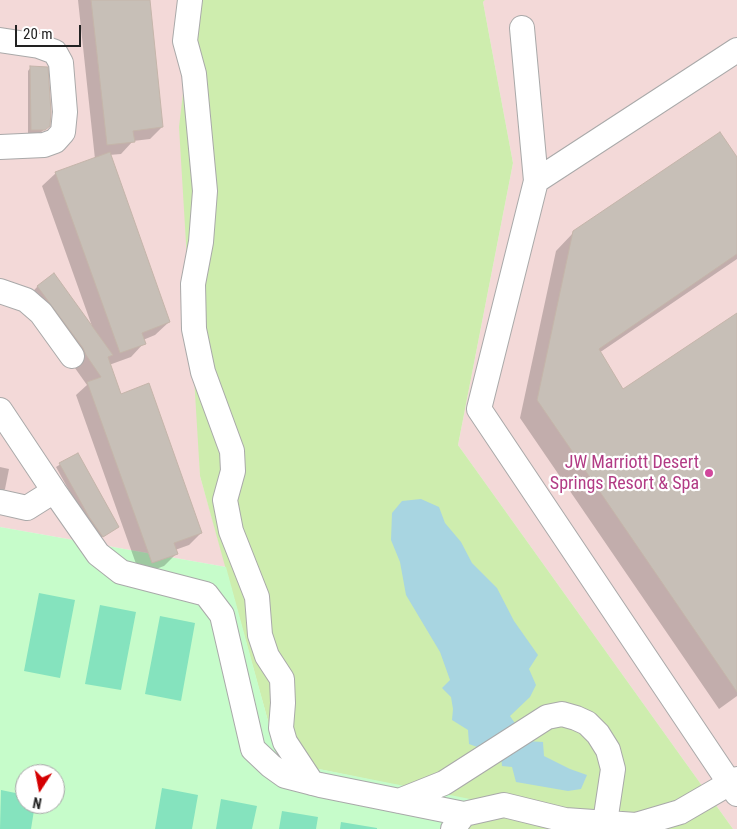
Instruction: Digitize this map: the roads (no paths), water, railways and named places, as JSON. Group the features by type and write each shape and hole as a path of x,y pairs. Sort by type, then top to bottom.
{"street":[{"path":"190,0 185,41 194,74 205,191 201,242 193,284 194,329 202,372 232,450 233,471 225,500 231,530 257,597 260,635 267,656 282,679 281,728 285,742 312,783"},
{"path":"0,410 98,554 122,572 206,594 222,615 254,749 286,776 399,801 458,821 504,805 565,820 604,826 636,825 680,812 735,785 479,409 536,181 522,28"},
{"path":"0,40 39,46 54,52 61,63 65,112 63,132 55,141 44,145 0,147"},
{"path":"536,181 737,50"},
{"path":"0,291 26,300 41,313 72,356"},
{"path":"0,502 27,508 54,492"},
{"path":"399,801 444,783 547,717 562,714 587,723 598,734 608,750 613,769 604,826"}],"water":[{"path":"421,499 439,507 445,523 461,542 472,563 497,588 514,621 538,655 529,669 536,685 530,697 510,716 527,741 543,742 544,756 587,775 581,789 568,791 516,782 512,767 502,766 501,756 469,744 468,730 452,720 451,697 442,688 450,680 440,652 406,595 400,562 391,540 392,513 402,501"}],"place":[{"name":"JW Marriott Desert Springs Resort & Spa","path":"709,473"}]}
